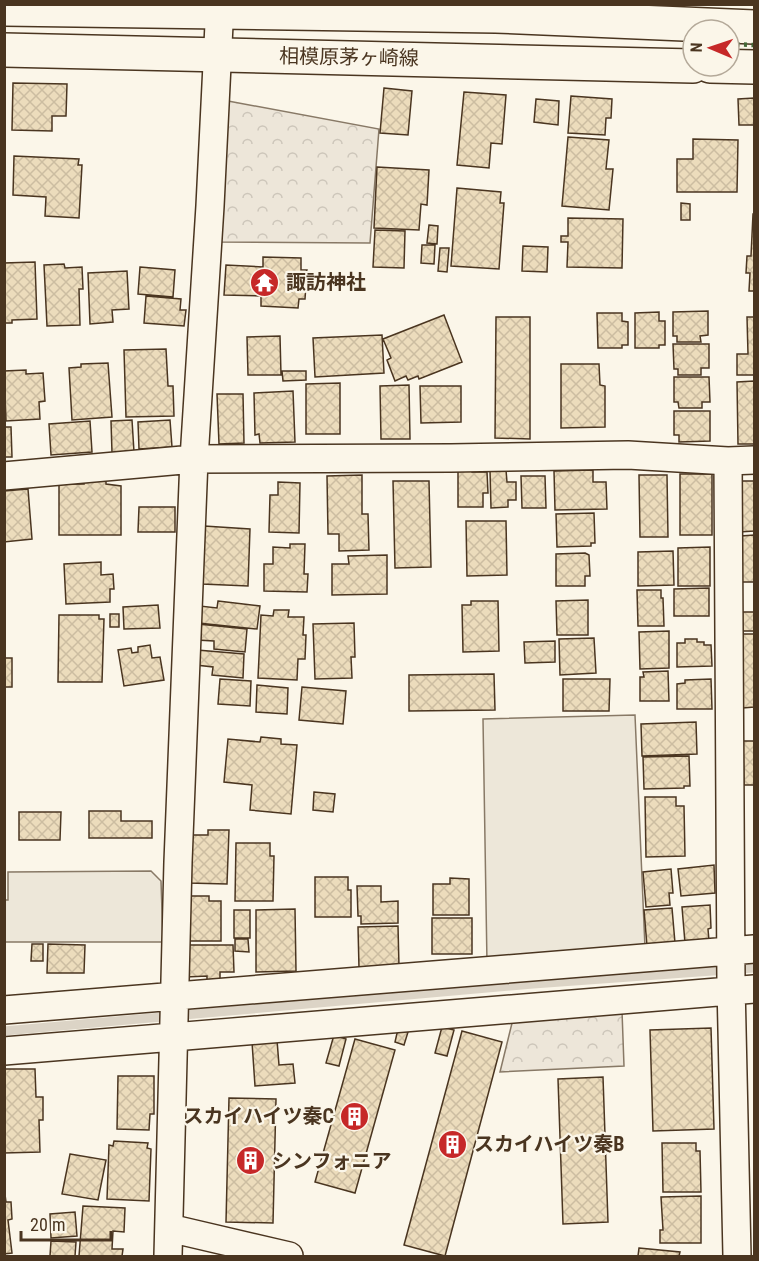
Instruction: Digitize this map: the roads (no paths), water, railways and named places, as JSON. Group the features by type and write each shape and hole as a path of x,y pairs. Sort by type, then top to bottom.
{"main road":[{"path":"4,9 220,9 496,16 754,27"},
{"name":"相模原茅ヶ崎線","path":"4,50 681,66"}],"street":[{"path":"168,1257 174,1017 194,459 220,9"},
{"path":"4,476 194,459 628,455 741,460 737,1257"},
{"path":"4,1052 174,1017 739,971"},
{"path":"4,1011 174,1017 739,971"},
{"path":"169,1228 290,1257"}],"waterway":[{"path":"4,1031 533,984 754,968"}],"place":[{"name":"諏訪神社","path":"265,282"},
{"name":"スカイハイツ秦C","path":"355,1116"},
{"name":"スカイハイツ秦B","path":"453,1144"},
{"name":"シンフォニア","path":"251,1161"}]}
